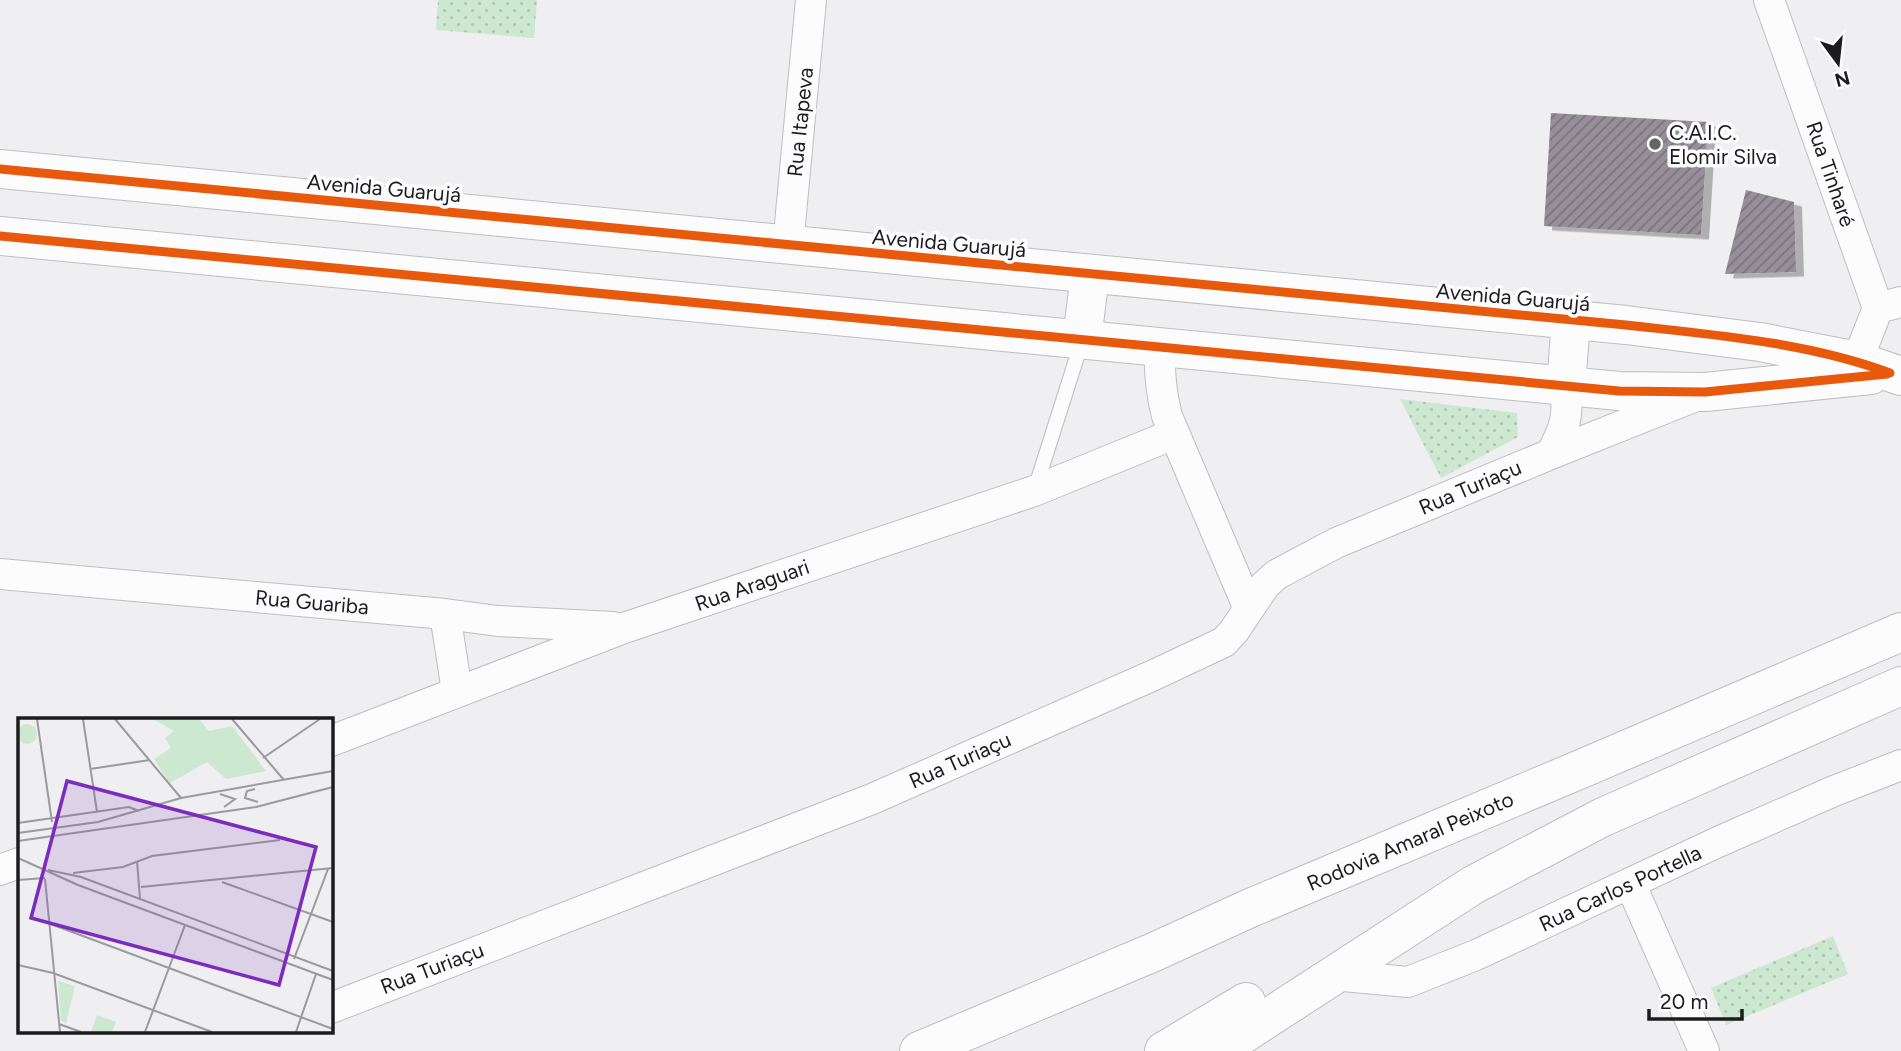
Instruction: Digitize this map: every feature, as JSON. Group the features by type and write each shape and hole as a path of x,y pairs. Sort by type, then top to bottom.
{"main road":[{"name":"Avenida Guarujá","path":"0,169 1571,320 1720,336 1883,370"},
{"path":"0,236 1619,391 1705,393 1883,370"},
{"path":"1083,340 1090,274"},
{"path":"1566,386 1571,320"},
{"name":"Rodovia Amaral Peixoto","path":"919,1051 1901,632"},
{"path":"1217,1051 1473,886 1603,817 1901,686"},
{"path":"1164,1051 1333,951 1394,936"},
{"path":"977,1051 1076,1007 1154,952"}],"street":[{"name":"Rua Itapeva","path":"788,245 811,0"},
{"path":"1763,0 1769,0"},
{"name":"Rua Tinharé","path":"1769,0 1889,305"},
{"path":"1883,370 1889,305"},
{"path":"1160,347 1161,393 1167,416 1248,609"},
{"path":"1551,453 1566,423 1566,386"},
{"name":"Rua Turiaçu","path":"332,1007 884,794 1212,649 1224,642 1234,631 1265,585 1276,575 1336,543 1551,453 1705,393"},
{"name":"Rua Araguari","path":"332,741 624,628 1034,491 1174,434"},
{"name":"Rua Guariba","path":"0,574 498,621 624,628"},
{"path":"444,614 457,691"},
{"name":"Rua Carlos Portella","path":"1333,975 1408,982 1476,955 1808,803 1901,765"},
{"path":"0,870 18,863"},
{"path":"1630,883 1704,1051"}],"lane":[{"path":"1034,491 1083,340"}],"green space":[{"path":"438,0 537,0 534,38 436,30"},
{"path":"1400,399 1517,413 1518,437 1441,478"},
{"path":"1833,936 1848,974 1726,1025 1711,988"}],"building":[{"path":"1551,113 1708,122 1701,235 1544,226"},
{"path":"1746,190 1794,202 1796,272 1725,274"}],"cycle path":[{"path":"0,169 1626,325 1726,336 1793,347 1858,362 1890,373"},
{"path":"0,236 1619,391 1705,392 1887,374"}],"place":[{"name":"C.A.I.C. Elomir Silva","path":"1655,144"}]}
